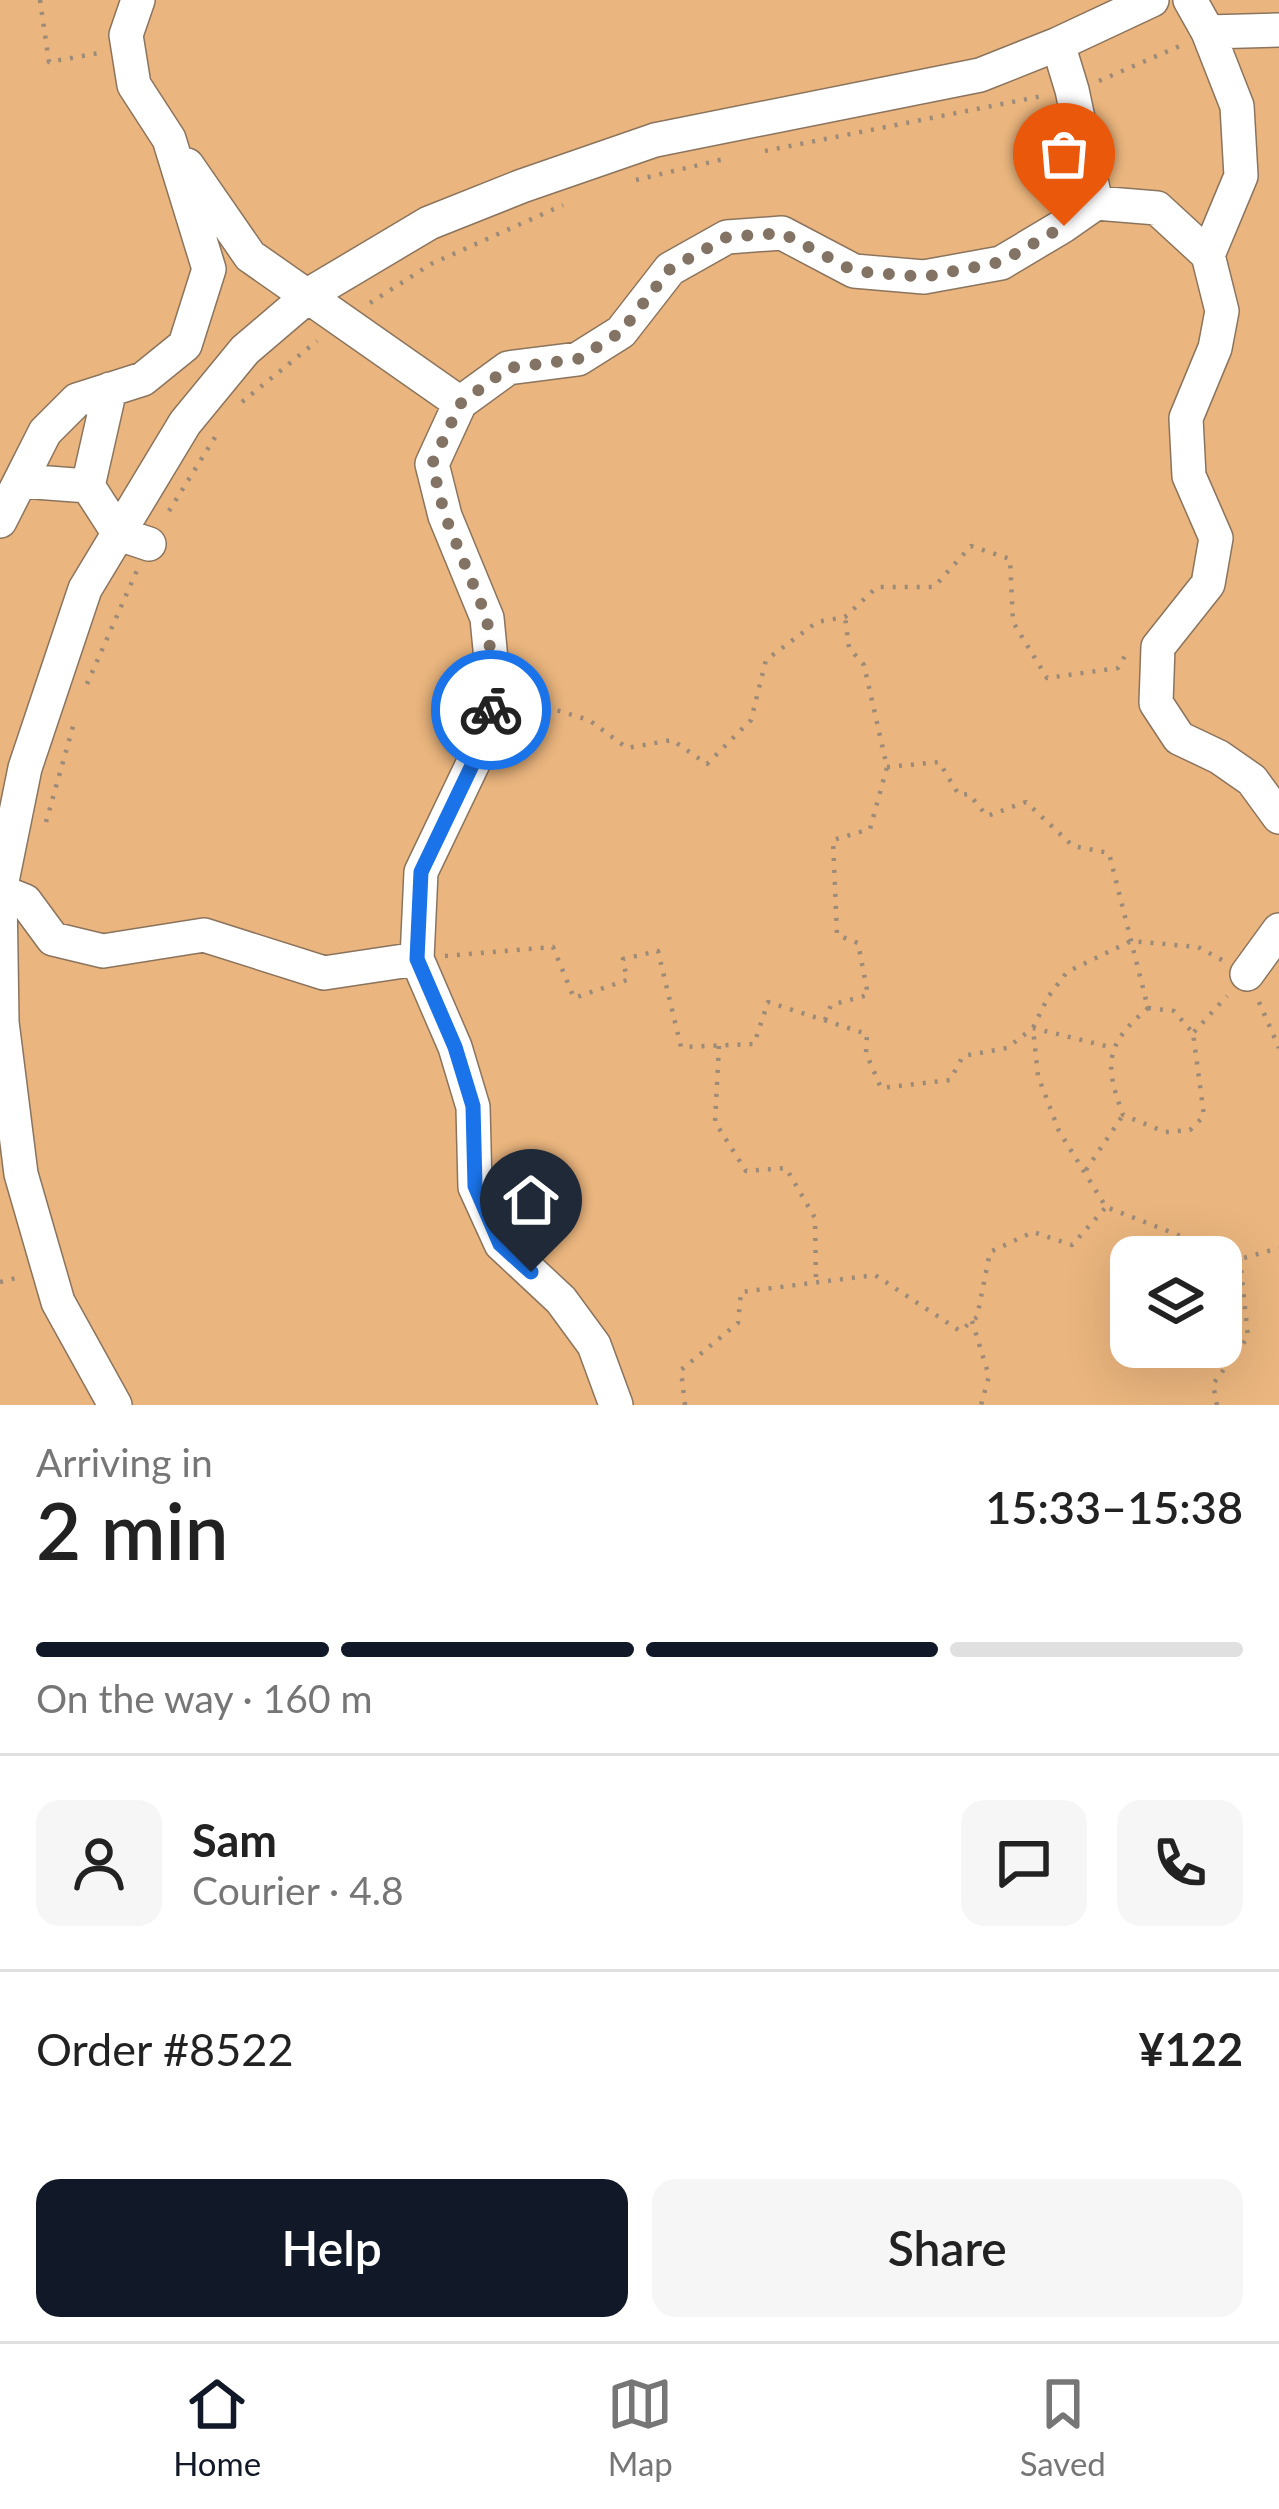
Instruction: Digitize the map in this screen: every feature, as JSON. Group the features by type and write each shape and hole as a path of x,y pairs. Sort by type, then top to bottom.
{"street":[{"path":"138,0 126,35 134,85 250,256 460,404"},
{"path":"115,1405 58,1302 21,1174 2,1022 0,891 25,768 86,589 134,539 185,423 245,350 309,296 429,223 655,140 980,75 1152,0"},
{"path":"1190,0 1237,106 1241,176 1208,255"},
{"path":"1208,32 1279,30"},
{"path":"1058,44 1096,203"},
{"path":"0,521 45,432 76,400 143,379 185,345 209,269 169,139"},
{"path":"613,1395 594,1346 561,1300 500,1244 475,1186 473,1106 455,1047 417,959 421,872 488,732 494,691 487,618 445,516 432,464 460,404 508,368 578,359 607,341 621,332 670,269 727,237 782,233 854,271 924,277 1001,262 1096,203 1157,208 1208,255 1222,311 1215,348 1186,418 1189,476 1216,538 1208,584 1158,647 1156,703 1179,738 1219,757 1252,781 1279,817"},
{"path":"209,269 250,256"},
{"path":"88,486 110,389"},
{"path":"22,481 88,486 134,539"},
{"path":"0,891 25,902 53,939 103,951 204,935 324,973 417,959"},
{"path":"1247,974 1279,929"}],"path":[{"path":"40,0 49,62 128,48"},
{"path":"751,153 1072,91 1208,32"},
{"path":"635,180 728,158"},
{"path":"231,412 343,320 431,264 570,202"},
{"path":"81,697 134,539 219,431"},
{"path":"494,691 589,720 627,748 672,740 706,764 751,721 766,660 817,622 845,617 877,587 934,587 971,546 1010,559 1013,622 1047,679 1118,668 1131,645 1158,647"},
{"path":"825,1020 831,1005 868,994 858,943 837,935 833,840 870,829 887,767 864,665 849,648 845,617"},
{"path":"44,833 75,720"},
{"path":"887,767 939,762 959,795 969,794 987,816 1026,802 1073,846 1109,853 1148,1008"},
{"path":"417,959 553,947 574,998 628,980 622,959 658,951 681,1047 754,1044 768,1002 867,1034 866,1053 881,1088 950,1081 963,1056 1007,1048 1033,1028 1066,972 1131,941 1198,947 1247,974 1279,1048"},
{"path":"1193,1033 1247,974"},
{"path":"1148,1008 1174,1011 1193,1033 1204,1116 1190,1130 1165,1132 1123,1115 1110,1078 1114,1048 1126,1027 1148,1008"},
{"path":"1033,1028 1114,1048"},
{"path":"1033,1028 1038,1076 1059,1131 1106,1207 1181,1236"},
{"path":"719,1046 715,1122 746,1171 786,1168 815,1218 816,1282"},
{"path":"1085,1173 1123,1115"},
{"path":"686,1405 681,1370 738,1323 742,1292 875,1275 960,1331 977,1317 990,1252 1033,1232 1072,1245 1106,1207"},
{"path":"1242,1258 1279,1248"},
{"path":"1242,1276 1249,1337 1242,1346"},
{"path":"972,1321 989,1376 981,1405"},
{"path":"1217,1405 1213,1384 1225,1368"}],"shaded area":[{"path":"0,0 1279,0 1279,1405 0,1405"}],"way so far":[{"path":"491,710 494,691 487,618 445,516 432,464 460,404 508,368 578,359 621,332 670,269 727,237 782,233 854,271 924,277 1001,262 1064,226"}],"route":[{"path":"491,710 488,732 421,872 417,959 455,1047 473,1106 475,1186 500,1244 531,1272"}]}
